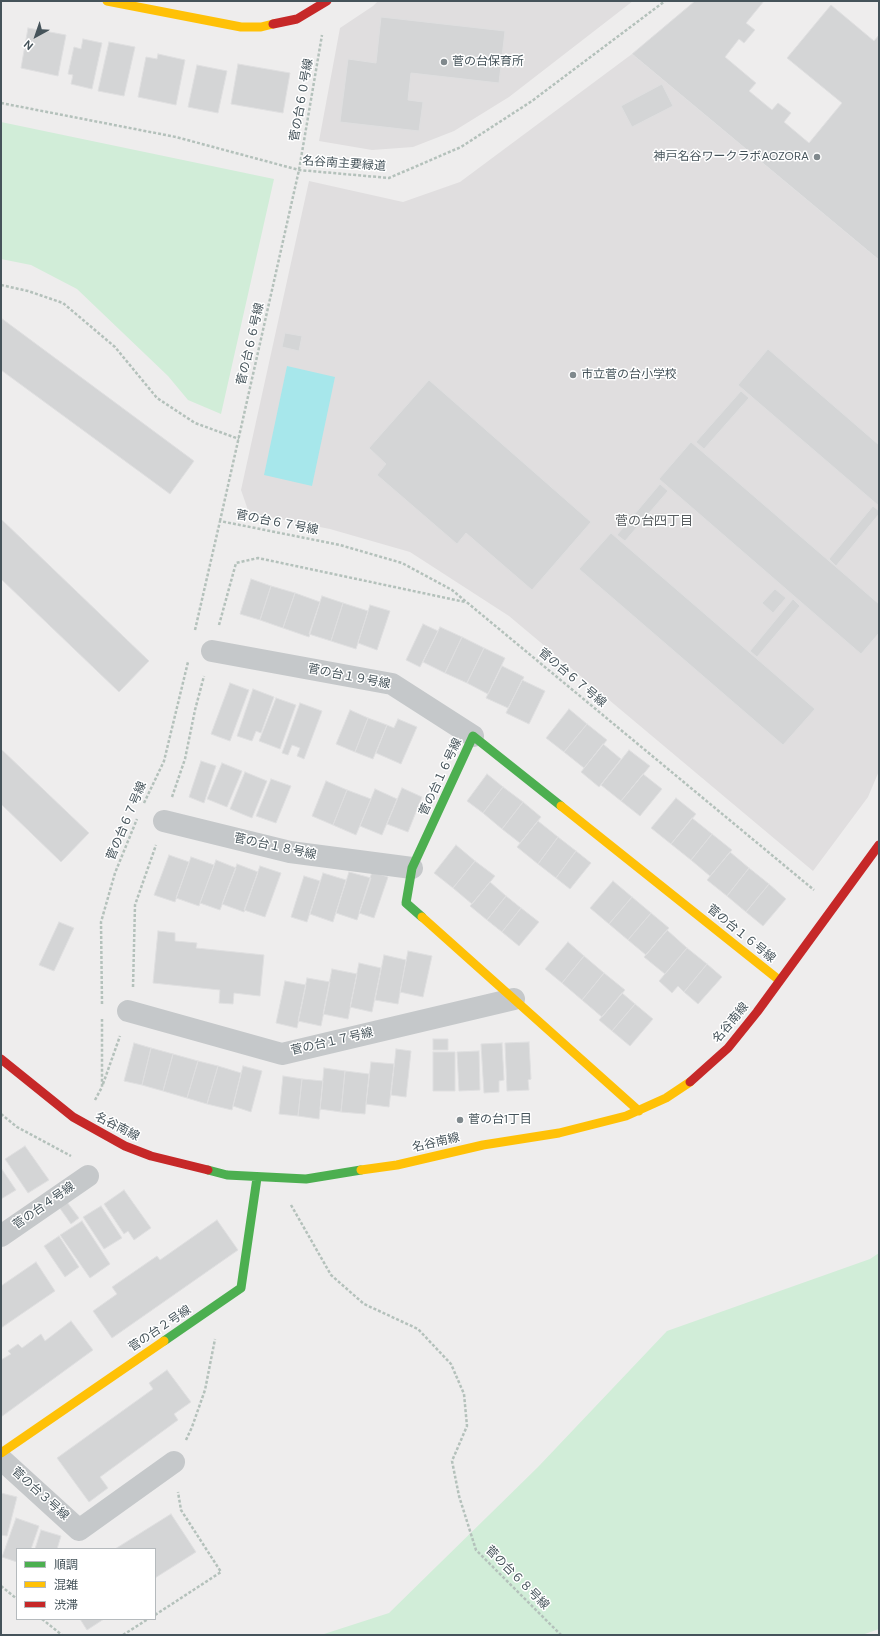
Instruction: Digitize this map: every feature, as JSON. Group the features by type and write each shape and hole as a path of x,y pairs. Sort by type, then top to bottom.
{"street":[{"path":"107,1 241,27 261,27 297,19 327,1"},
{"name":"菅の台１９号線","path":"212,651 392,684 473,736"},
{"name":"菅の台１６号線","path":"640,1111 406,903 412,868 473,736 779,980"},
{"name":"菅の台１８号線","path":"164,821 290,852 412,868"},
{"name":"名谷南線","path":"1,1059 73,1117 125,1146 152,1156 201,1170 227,1175 257,1178 306,1179 397,1165 484,1145 559,1133 640,1111 688,1084 728,1048 816,933 879,845"},
{"name":"菅の台１７号線","path":"128,1011 282,1054 514,999"},
{"name":"菅の台４号線","path":"1,1236 88,1176"},
{"name":"菅の台２号線","path":"1,1453 241,1288 257,1178"},
{"name":"菅の台３号線","path":"1,1459 79,1530 174,1462"}],"path":[{"name":"名谷南主要緑道","path":"1,103 176,138 299,170 389,178 461,147 532,101 665,1"},
{"name":"菅の台６０号線","path":"299,170 323,32"},
{"name":"菅の台６６号線","path":"220,521 299,170"},
{"path":"1,285 28,291 62,303 115,347 157,398 195,423 239,438"},
{"name":"菅の台６７号線","path":"195,632 220,521 340,545 402,563 452,590 814,890"},
{"path":"94,1102 102,1087 128,1011 133,991 135,905 185,759 195,710 236,563 258,558 466,602"},
{"name":"菅の台６７号線","path":"142,808 164,761 188,661"},
{"name":"菅の台６７号線","path":"102,1008 101,922 115,873 138,815"},
{"path":"102,1016 102,1087"},
{"path":"1,1114 17,1127 67,1155 74,1157"},
{"name":"菅の台６８号線","path":"290,1203 331,1275 364,1304 418,1329 451,1364 464,1394 467,1426 452,1461 458,1496 476,1550 561,1635"},
{"path":"1,1586 16,1598"},
{"path":"43,1620 62,1635"},
{"path":"123,1635 146,1620"}],"shaded area":[{"name":"菅の台保育所","path":"378,1 633,1 509,97 454,131 413,147 372,150 319,141 340,28"},
{"name":"市立菅の台小学校","path":"632,54 879,260 879,771 868,797 813,871 509,616 410,552 330,529 249,513 241,490 309,181 403,202 460,182"}],"green space":[{"path":"1,122 274,179 221,414 188,400 168,376 77,289 31,265 1,259"},
{"path":"879,1253 879,1629 862,1635 321,1635 389,1613 538,1467 667,1331 870,1259"}],"water":[{"path":"287,366 335,377 312,486 264,475"}],"building":[{"name":"神戸名谷ワークラボAOZORA","path":"695,1 879,1 879,260 632,54"},
{"path":"764,1 879,1 879,35 874,41 831,5 787,58 842,103 809,143 784,122 791,113 778,103 772,110 749,91 756,83 725,57 739,39 744,43 755,30 746,23"},
{"path":"381,17 505,31 499,83 411,73 408,100 423,102 419,131 340,122 348,59 376,63"},
{"path":"28,28 66,35 58,76 21,68"},
{"path":"83,39 102,43 92,89 71,84 73,75 68,74 74,47 81,49"},
{"path":"109,42 135,47 124,96 98,91"},
{"path":"158,54 185,60 176,105 138,97 146,57 157,59"},
{"path":"238,64 290,73 283,113 231,104"},
{"path":"197,65 227,71 218,113 188,107"},
{"path":"662,84 673,106 632,127 621,106"},
{"path":"1,318 194,461 170,494 1,370"},
{"path":"285,333 302,336 299,351 282,347"},
{"path":"768,349 879,445 879,506 738,385"},
{"path":"429,380 591,522 532,590 466,533 457,544 377,475 386,464 369,448"},
{"path":"741,391 749,398 704,449 696,442"},
{"path":"691,442 879,604 879,633 861,654 659,479"},
{"path":"660,484 668,491 625,541 617,535"},
{"path":"873,506 879,511 879,514 836,566 829,559"},
{"path":"1,519 149,661 119,692 1,579"},
{"path":"611,533 815,709 783,745 579,569"},
{"path":"251,579 271,586 260,620 240,614"},
{"path":"271,586 295,593 283,628 260,620"},
{"path":"775,589 786,598 773,613 762,603"},
{"path":"295,593 320,602 309,637 283,628"},
{"path":"322,596 343,603 331,641 309,634"},
{"path":"793,599 800,606 757,657 750,651"},
{"path":"343,603 368,611 356,649 331,641"},
{"path":"370,605 390,611 377,650 358,643"},
{"path":"423,624 438,631 420,667 406,660"},
{"path":"440,627 462,637 445,673 423,662"},
{"path":"462,637 484,648 467,683 445,673"},
{"path":"484,648 505,658 488,694 467,683"},
{"path":"502,666 524,677 508,708 486,698"},
{"path":"522,680 545,691 529,724 506,713"},
{"path":"230,683 249,690 230,741 211,734"},
{"path":"253,689 274,697 261,733 256,731 252,741 237,736"},
{"path":"276,698 296,705 280,749 259,741"},
{"path":"300,703 322,711 304,759 297,756 300,748 292,745 288,755 282,753"},
{"path":"569,709 587,724 564,752 546,738"},
{"path":"350,710 368,718 355,752 336,744"},
{"path":"368,718 387,725 373,759 355,752"},
{"path":"398,719 417,727 401,764 376,753 387,725 394,728"},
{"path":"587,724 607,740 584,768 564,752"},
{"path":"603,744 621,759 599,787 581,772"},
{"path":"1,749 89,833 61,862 1,804"},
{"path":"629,750 650,766 621,801 601,785"},
{"path":"201,761 216,766 204,803 189,797"},
{"path":"222,763 242,771 227,807 207,799"},
{"path":"245,772 267,781 252,818 230,809"},
{"path":"487,774 503,787 483,813 467,801"},
{"path":"643,774 662,789 640,816 621,801"},
{"path":"271,779 291,786 276,823 256,816"},
{"path":"326,781 347,790 333,825 312,816"},
{"path":"503,787 523,802 502,829 483,813"},
{"path":"402,788 422,797 408,832 387,824"},
{"path":"375,789 397,799 382,835 360,826"},
{"path":"347,790 371,799 356,835 333,825"},
{"path":"676,798 696,814 671,844 651,828"},
{"path":"523,802 541,817 520,843 502,829"},
{"path":"692,818 712,834 691,860 671,844"},
{"path":"538,821 558,837 538,864 517,847"},
{"path":"712,834 732,850 710,876 691,860"},
{"path":"558,837 576,851 556,878 538,864"},
{"path":"456,845 475,861 453,888 434,873"},
{"path":"576,851 591,863 570,889 556,878"},
{"path":"730,852 749,868 727,896 707,880"},
{"path":"169,855 189,862 175,902 154,895"},
{"path":"191,857 214,865 199,906 176,898"},
{"path":"216,860 236,868 220,910 200,903"},
{"path":"475,861 495,876 472,904 453,888"},
{"path":"237,864 258,872 244,912 222,904"},
{"path":"260,866 281,873 265,917 244,910"},
{"path":"749,868 769,884 746,912 727,896"},
{"path":"349,872 371,878 357,920 336,913"},
{"path":"372,872 388,877 374,918 359,913"},
{"path":"323,873 346,880 333,922 310,914"},
{"path":"304,876 320,881 307,922 291,917"},
{"path":"613,881 632,897 609,924 590,908"},
{"path":"490,882 506,896 487,920 470,906"},
{"path":"769,884 786,899 763,926 746,912"},
{"path":"506,896 521,908 502,932 487,920"},
{"path":"632,897 651,913 628,940 609,924"},
{"path":"521,908 539,922 519,946 502,932"},
{"path":"651,913 669,928 646,955 628,940"},
{"path":"59,922 74,928 54,971 39,965"},
{"path":"667,930 687,948 665,974 644,957"},
{"path":"158,931 175,933 175,941 197,943 196,948 264,955 260,996 234,993 233,1004 219,1003 220,990 153,983"},
{"path":"568,942 584,956 562,983 545,969"},
{"path":"687,948 707,964 684,992 678,986 672,993 659,981"},
{"path":"408,951 432,956 423,997 400,992"},
{"path":"384,955 406,960 398,1004 375,1000"},
{"path":"584,956 604,973 582,1000 562,983"},
{"path":"359,963 381,968 372,1012 350,1007"},
{"path":"707,964 722,977 698,1004 684,992"},
{"path":"332,969 357,974 348,1019 323,1014"},
{"path":"604,973 625,990 602,1017 582,1000"},
{"path":"307,978 330,982 321,1026 298,1021"},
{"path":"285,981 306,985 297,1028 276,1023"},
{"path":"622,993 635,1004 612,1031 599,1020"},
{"path":"635,1004 653,1019 630,1046 612,1031"},
{"path":"433,1039 448,1039 448,1050 433,1050"},
{"path":"529,1042 531,1079 528,1080 529,1090 507,1091 505,1043"},
{"path":"134,1043 151,1048 142,1085 124,1081"},
{"path":"502,1043 504,1080 499,1081 499,1092 484,1093 481,1044"},
{"path":"151,1048 173,1054 163,1091 142,1085"},
{"path":"396,1049 411,1051 406,1097 391,1095"},
{"path":"479,1051 480,1090 459,1091 457,1052"},
{"path":"433,1052 455,1052 455,1091 433,1091"},
{"path":"173,1054 198,1061 187,1098 163,1091"},
{"path":"198,1061 218,1066 207,1104 187,1098"},
{"path":"371,1062 394,1064 389,1107 366,1104"},
{"path":"218,1066 241,1073 232,1110 207,1104"},
{"path":"243,1066 262,1071 251,1112 233,1106"},
{"path":"324,1068 345,1071 341,1112 320,1109"},
{"path":"345,1071 369,1074 365,1114 341,1112"},
{"path":"283,1076 302,1079 298,1116 279,1114"},
{"path":"302,1079 323,1081 319,1119 298,1116"},
{"path":"25,1146 49,1180 28,1193 5,1159"},
{"path":"1,1168 16,1190 1,1199"},
{"path":"124,1190 151,1228 134,1240 128,1231 124,1234 104,1204"},
{"path":"67,1202 79,1218 71,1224 59,1207"},
{"path":"101,1206 122,1238 104,1249 83,1217"},
{"path":"217,1220 238,1250 112,1338 93,1311 117,1294 112,1287 157,1256 160,1260"},
{"path":"82,1221 110,1264 90,1278 60,1235"},
{"path":"59,1236 79,1267 65,1277 44,1246"},
{"path":"36,1262 55,1291 1,1328 1,1286"},
{"path":"71,1321 93,1350 1,1417 1,1360 11,1354 8,1351 18,1344 22,1348 41,1334 45,1341"},
{"path":"167,1370 191,1402 174,1414 178,1420 100,1477 108,1488 89,1502 57,1458 153,1389 149,1383"},
{"path":"1,1493 17,1497 7,1536 1,1535"},
{"path":"171,1514 196,1552 156,1577 156,1548 117,1548"},
{"path":"16,1518 39,1526 31,1548 16,1548 16,1562 2,1557"},
{"path":"41,1530 61,1536 57,1548 35,1548"},
{"path":"81,1620 102,1620 87,1630"}],"traffic: fast":[{"path":"422,917 406,903 412,868 473,736 561,806"},
{"path":"208,1170 227,1175 306,1179 361,1170"},
{"path":"164,1341 241,1288 257,1178"}],"traffic: slow":[{"path":"107,1 241,27 261,27 273,24"},
{"path":"561,806 779,980"},
{"path":"422,917 639,1111"},
{"path":"361,1170 397,1165 483,1145 559,1133 626,1116 666,1098 690,1082"},
{"path":"1,1453 164,1341"}],"traffic: jam":[{"path":"273,24 297,19 327,1"},
{"path":"690,1082 728,1048 757,1012 879,845"},
{"path":"1,1059 73,1117 125,1146 151,1156 208,1170"}],"place":[{"name":"菅の台保育所","path":"444,62"},
{"name":"神戸名谷ワークラボAOZORA","path":"817,157"},
{"name":"市立菅の台小学校","path":"573,375"},
{"name":"菅の台1丁目","path":"460,1120"}],"district":[{"name":"菅の台四丁目","path":"654,522"}]}
